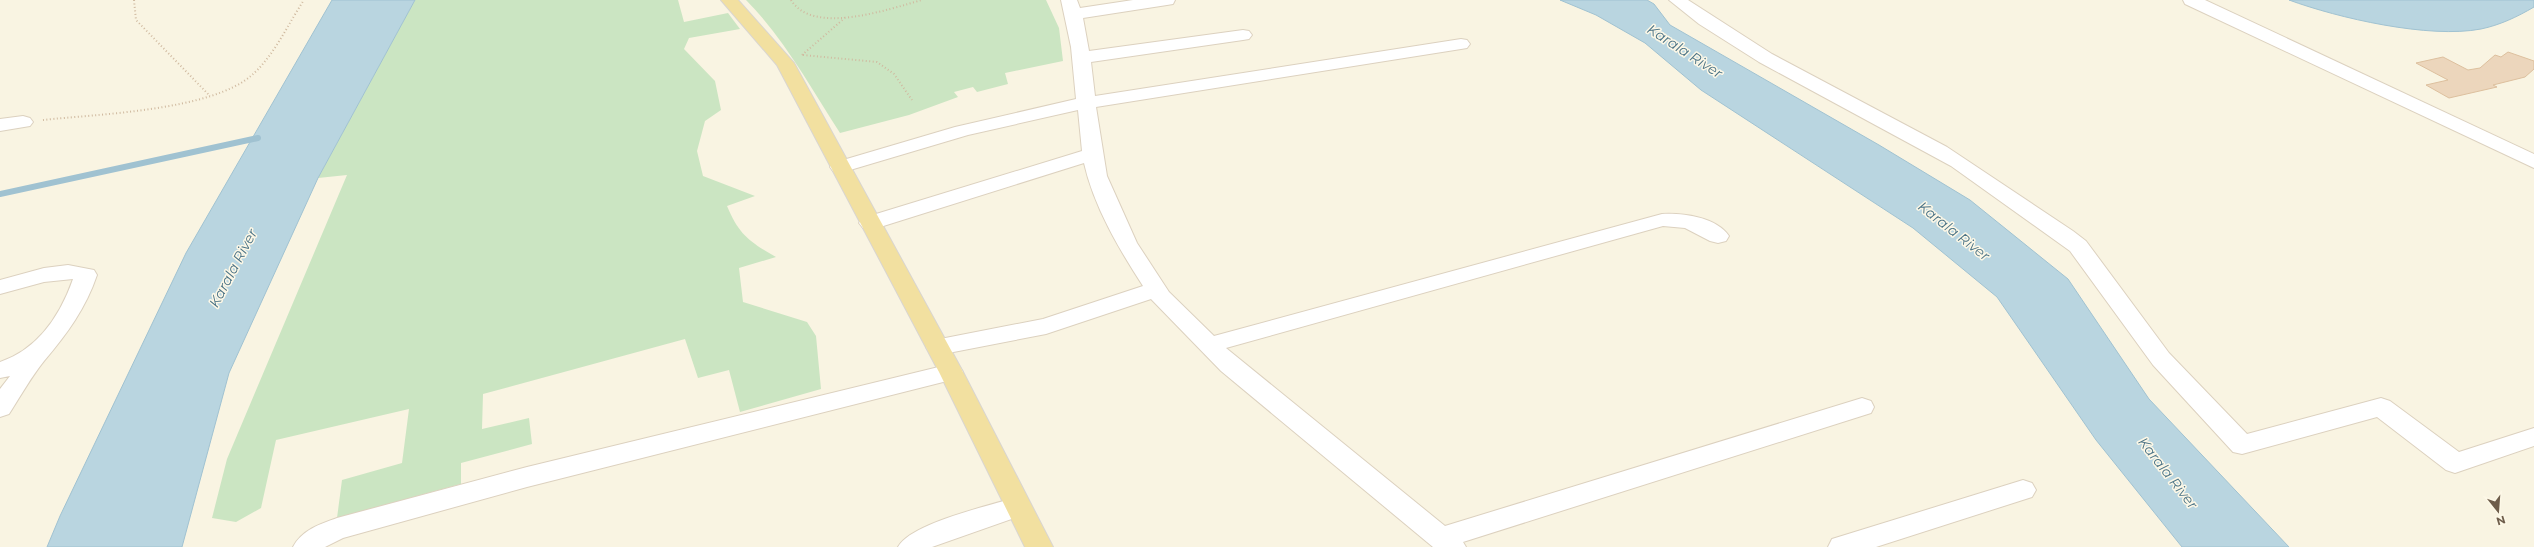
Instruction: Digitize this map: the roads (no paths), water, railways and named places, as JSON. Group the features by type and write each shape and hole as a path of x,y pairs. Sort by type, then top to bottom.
{"main road":[{"path":"729,0 779,54 938,347 1017,507 1039,547"}],"street":[{"path":"1167,0 1071,7 1081,58 1092,154 1097,176 1120,232 1156,290 1229,365 1446,542 1862,407"},
{"path":"1677,0 1712,26 1751,49 1964,165 2078,246 2161,358 2188,390 2242,445 2381,407 2455,463 2534,437"},
{"path":"2191,0 2534,162"},
{"path":"1081,58 1243,35"},
{"path":"840,167 1028,113 1087,102 1461,44"},
{"path":"0,125 23,122"},
{"path":"870,223 1092,154"},
{"path":"1210,345 1280,324 1662,220 1680,219 1691,222 1703,226 1718,236"},
{"path":"0,287 65,272 82,272 86,275 58,328 38,353 0,408"},
{"path":"938,347 1040,328 1156,290"},
{"path":"0,370 27,360 38,353"},
{"path":"307,547 320,536 338,529 512,481 951,372"},
{"path":"1842,547 2023,490"},
{"path":"912,547 927,536 1017,507"}],"water":[{"name":"Karala River","path":"332,0 415,0 318,178 229,373 182,547 47,547 60,516 186,253"},
{"name":"Karala River","path":"1560,0 1647,0 1654,4 1670,25 1879,145 1970,200 2068,279 2149,399 2289,547 2182,547 2096,440 1997,297 1913,228 1701,90 1645,43 1596,15"},
{"path":"2289,0 2534,0 2534,7 2508,20 2481,29 2436,31 2410,29 2358,20 2332,14"}],"waterway":[{"path":"0,194 258,138"}]}
